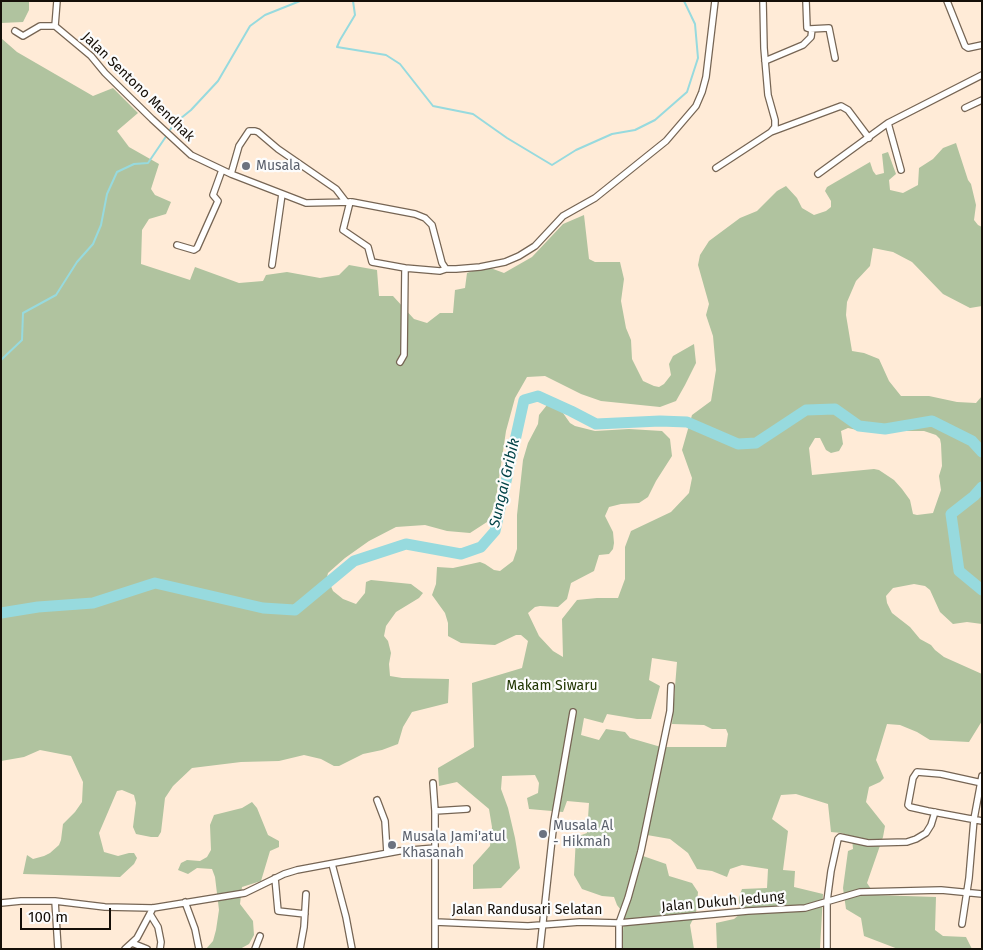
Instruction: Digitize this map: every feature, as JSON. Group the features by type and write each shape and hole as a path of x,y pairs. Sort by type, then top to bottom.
{"street":[{"path":"15,31 23,36 40,26 55,26 57,1"},
{"path":"231,174 240,146 249,131 255,131 336,189 348,202 343,230 368,247 374,262 405,268 440,271 480,267 505,262 519,256 532,247 563,216 595,198 634,165 652,153 666,141 696,106 706,77 715,1"},
{"path":"763,1 768,95 775,120 771,132"},
{"path":"806,1 808,28 827,27 831,30 835,58"},
{"path":"947,1 964,46 968,48 982,45"},
{"name":"Jalan Sentono Mendhak","path":"55,26 91,56 112,80 191,156 231,174 306,203 348,202 415,214 428,220 432,225 440,257 446,269"},
{"path":"765,60 803,44 811,37 812,29"},
{"path":"818,174 870,138 888,123 982,75"},
{"path":"965,108 982,100"},
{"path":"716,168 771,132 841,106 848,110 870,138"},
{"path":"888,123 901,170"},
{"path":"176,245 194,250 197,248 218,201 213,195 222,170"},
{"path":"272,265 282,194"},
{"path":"400,362 404,355 405,268"},
{"path":"619,949 619,923 641,851 670,711 671,686"},
{"path":"540,949 554,821 573,712"},
{"path":"962,924 974,819 981,781 918,772 913,778 908,804 910,807 974,819 982,821"},
{"path":"433,782 435,811 435,949"},
{"path":"377,800 385,821 387,853"},
{"path":"435,811 467,809"},
{"path":"826,949 830,871 839,838 868,843 907,842 926,833 935,812"},
{"path":"1,903 55,901 151,911 185,902 246,893 275,878 297,870 412,849 435,848"},
{"path":"332,864 352,949"},
{"path":"275,878 278,911 305,914"},
{"name":"Jalan Dukuh Jedung","path":"619,923 748,911 789,910 805,908 849,894 878,891 940,890 982,894"},
{"path":"300,949 306,894"},
{"path":"55,901 58,949"},
{"path":"185,902 195,929 199,949"},
{"path":"125,949 132,943 151,911"},
{"path":"151,911 158,927 161,942 160,949"},
{"name":"Jalan Randusari Selatan","path":"435,922 528,926 580,922 619,923"},
{"path":"255,949 260,936"},
{"path":"132,943 147,949"}],"green space":[{"path":"1,1 29,1 29,10 23,22 1,23"},
{"path":"1,38 17,52 93,96 113,88 138,113 117,131 129,147 159,164 151,189 155,195 171,202 166,214 149,219 142,230 141,264 190,280 195,267 239,283 263,281 266,275 287,272 320,278 339,275 349,265 377,270 379,296 393,296 414,319 427,323 440,313 453,313 455,290 465,288 467,273 485,266 504,273 532,257 563,224 584,215 589,259 595,262 620,262 624,279 621,301 626,328 631,340 632,359 643,381 659,387 664,384 671,375 669,364 673,356 694,344 696,363 685,385 676,401 660,407 601,401 581,394 545,376 527,377 515,398 506,431 495,505 487,522 470,533 447,531 425,525 396,527 369,541 328,573 327,577 333,591 343,599 356,604 365,593 366,582 371,580 411,584 423,593 419,598 396,612 386,626 384,636 388,641 391,653 389,664 390,676 449,679 448,703 412,712 403,727 398,744 363,754 339,766 304,755 279,761 241,762 192,768 173,786 165,798 161,832 158,837 136,834 133,827 136,803 134,795 122,790 117,791 99,833 104,852 118,856 134,853 137,858 134,864 120,877 23,874 27,855 33,859 44,856 59,845 63,824 82,802 83,782 71,756 40,750 24,757 1,761"},
{"name":"Makam Siwaru","path":"956,143 971,184 976,205 974,220 982,227 982,306 970,308 943,294 912,262 893,252 873,248 870,266 856,281 847,302 846,315 852,351 879,359 889,381 901,396 929,396 957,402 976,403 982,396 982,624 967,622 953,624 940,612 930,590 925,586 914,584 893,588 886,596 892,613 910,627 920,639 931,645 944,657 982,674 982,721 969,742 930,740 900,725 887,724 876,760 884,778 869,787 866,802 885,826 867,883 875,895 936,897 935,930 943,936 966,937 972,949 898,949 864,936 861,918 846,909 843,888 848,851 853,849 852,838 842,833 831,832 828,804 796,794 781,795 772,819 788,831 783,870 795,871 794,887 823,894 820,949 717,949 716,923 734,919 740,914 739,897 742,889 767,888 768,869 742,865 730,869 727,877 712,871 697,869 688,853 670,839 647,835 643,856 666,864 669,876 692,883 698,892 696,913 690,925 694,949 622,949 624,914 614,897 602,896 582,889 574,875 576,837 587,833 589,803 567,801 563,812 529,809 527,798 538,793 539,783 535,775 502,776 501,789 508,808 520,868 501,888 473,889 473,865 490,846 492,827 489,809 457,782 439,786 438,768 474,747 472,683 522,668 528,641 521,635 516,635 495,645 461,643 448,636 448,623 445,613 432,595 436,584 437,567 453,568 480,562 494,570 500,571 513,561 517,549 517,515 523,460 528,443 538,424 539,415 547,405 563,413 570,423 575,426 595,431 629,429 662,431 670,439 672,456 648,497 639,503 609,507 605,516 613,532 613,549 609,554 599,555 594,571 571,583 567,599 558,607 535,607 528,613 539,636 553,651 563,657 562,619 577,600 618,598 625,579 625,547 631,531 671,512 689,493 692,478 682,450 692,415 711,401 716,370 713,336 706,315 709,304 698,265 700,255 709,241 740,218 757,211 777,191 786,186 797,198 802,208 814,215 826,211 831,207 831,201 825,191 827,187 870,162 876,175 884,173 882,154 888,152 896,174 889,180 890,190 903,193 918,185 919,168 933,159 943,148","holes":["848,428 861,431 924,431 936,435 940,439 941,444 942,466 939,476 941,490 933,513 913,514 910,500 902,489 894,480 879,470 812,475 809,448 815,438 820,438 826,450 831,453 839,451 843,444 841,431","652,658 677,662 672,724 704,725 712,729 726,729 728,734 726,747 661,747 630,738 625,732 606,729 599,740 581,735 584,718 603,723 607,714 637,719 651,719 660,686 649,680"]},
{"path":"252,802 257,808 268,835 279,841 279,847 270,851 261,881 242,887 240,904 253,921 254,935 249,944 240,949 206,949 213,941 219,910 215,877 212,869 197,868 188,874 178,870 181,863 187,860 200,861 207,857 211,850 210,825 214,815 242,808"}],"waterway":[{"path":"169,131 218,81 250,26 265,15 300,1"},
{"path":"353,1 355,15 337,47 386,55 400,64 433,106 473,114 507,138 552,165 576,150 612,134 635,130 655,120 687,92 698,58 695,24 684,1"},
{"path":"1,360 22,340 23,313 56,295 77,262 93,244 101,225 107,194 117,172 134,164 148,163 167,135"},
{"name":"Sungai Gribik","path":"1,613 38,607 93,603 155,583 263,608 295,610 354,561 406,544 461,554 481,547 495,531 524,400 538,396 596,424 660,421 687,422 738,444 756,443 806,410 835,409 859,426 885,429 932,421 972,441 982,452"},
{"name":"Sungai Gribik","path":"982,487 974,496 951,514 959,571 982,590"}],"place":[{"name":"Musala","path":"246,166"},
{"name":"Musala Al - Hikmah","path":"543,834"},
{"name":"Musala Jami'atul Khasanah","path":"392,845"}]}
